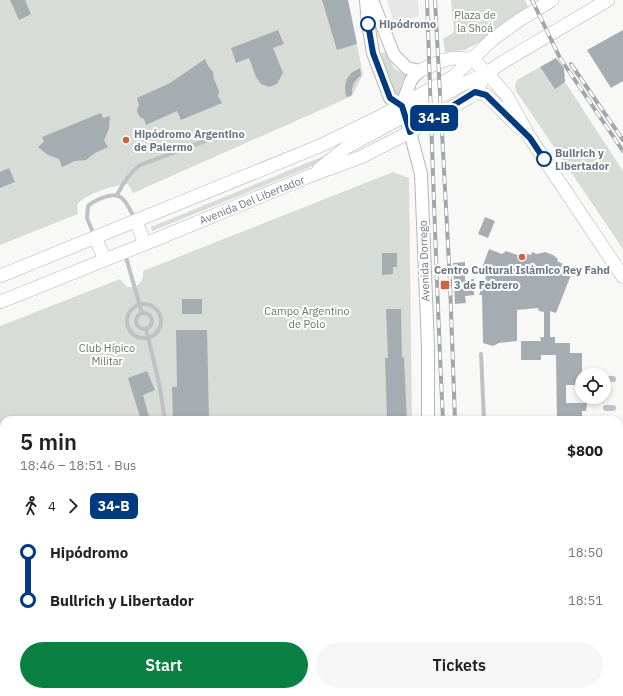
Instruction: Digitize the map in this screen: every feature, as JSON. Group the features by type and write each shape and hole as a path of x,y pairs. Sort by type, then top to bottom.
{"main road":[{"name":"Avenida Dorrego","path":"366,0 368,23 375,58 390,98 404,111 421,174 428,347 428,416"},
{"path":"372,0 394,56 406,68 418,71"},
{"name":"Avenida Del Libertador","path":"0,276 404,111 453,77 493,39 518,21 552,0"},
{"name":"Avenida Del Libertador","path":"0,302 312,175 362,157 410,132 475,92 487,73 608,0"},
{"path":"404,111 411,80 418,71 444,60 453,58 472,59 487,73 507,96 530,138 623,277"},
{"path":"312,175 347,147 404,111 487,73"},
{"name":"Avenida Del Libertador","path":"453,77 487,73"},
{"path":"475,92 486,95 530,138"},
{"path":"136,221 145,244"},
{"path":"95,238 105,259"}],"lane":[{"path":"116,195 125,180 133,170 140,165 227,132"},
{"path":"95,238 87,218 88,206 110,195 121,197 136,221"},
{"path":"124,252 142,313"},
{"path":"140,304 155,307 161,317 160,327 153,336 148,338 137,336 133,333 128,324 127,318 134,307 140,304"},
{"path":"136,323 136,318 138,315 142,313 150,315 152,323 150,327 146,329"},
{"path":"152,319 161,317"},
{"path":"128,324 136,323 142,328 146,329"},
{"path":"146,329 159,383 164,416"},
{"path":"481,354 484,416"}],"shaded area":[{"path":"387,0 418,0 419,16 405,20 393,20"}],"green space":[{"name":"Hipódromo Argentino de Palermo","path":"0,0 348,0 363,74 352,96 133,193 128,184 108,188 93,194 86,197 77,205 78,214 0,245"},
{"name":"Plaza de la Shoá","path":"451,0 525,0 529,10 491,36 465,50 445,52 443,39 454,32"},
{"path":"385,52 394,68 406,76 402,82 401,92 396,96 390,84 381,53"},
{"path":"540,67 555,88 565,82 623,171 623,249 516,91 515,86 517,80"},
{"path":"324,156 325,157 315,165 152,231 151,227"},
{"name":"Campo Argentino de Polo","path":"393,172 409,178 412,416 0,416 0,326 120,279 127,287 140,284 143,271"}],"building":[{"path":"10,0 25,0 31,14 19,20"},
{"path":"322,0 348,0 357,44 337,50"},
{"path":"278,30 284,44 273,48 283,73 277,84 269,87 261,84 256,77 249,58 236,63 231,48"},
{"path":"623,30 623,81 611,88 587,50"},
{"path":"556,58 564,68 565,82 555,89 540,67"},
{"path":"205,59 213,72 219,91 218,96 222,103 181,120 177,111 146,125 144,119 138,114 137,110 139,105 137,98 170,83"},
{"path":"360,68 361,76 354,83 352,95 346,97 345,86 347,79 351,73"},
{"path":"101,113 103,118 110,116 109,129 104,140 108,147 95,153 86,160 75,161 62,167 59,159 48,155 38,147 44,142 42,137"},
{"path":"9,168 15,182 0,188 0,172"},
{"path":"485,217 495,221 488,238 478,234"},
{"path":"489,249 502,254 506,251 526,258 527,254 531,255 532,252 537,254 545,252 558,259 557,261 563,264 561,267 566,268 565,271 571,275 556,313 550,311 550,337 555,337 555,343 570,343 570,353 582,353 582,368 575,368 575,385 566,385 566,403 587,404 586,411 582,411 582,416 557,416 556,355 541,355 541,360 521,360 521,341 541,341 540,337 544,337 544,312 539,311 538,308 517,310 517,341 499,343 493,346 483,343 482,295 479,295 487,274 481,271"},
{"path":"382,253 397,253 397,267 393,267 393,274 382,275"},
{"path":"465,262 465,280 474,279 474,295 465,296 466,303 455,304 453,263"},
{"path":"182,299 202,299 202,314 182,314"},
{"path":"386,309 401,309 402,358 404,357 407,416 387,416 385,358 388,358"},
{"path":"176,330 207,330 209,416 173,416 172,387 177,387"},
{"path":"147,371 155,390 143,395 149,416 140,416 128,378"}],"railway":[{"path":"427,0 443,416"},
{"path":"435,0 450,283 455,416"},
{"path":"532,0 560,58 623,151"},
{"path":"571,64 623,140"}],"bus line":[{"name":"34-B","path":"368,24 373,53 378,68 390,98 402,106 410,132 468,98 475,92 486,95 530,138 544,159"}],"place":[{"name":"Hipódromo","path":"368,24"},
{"name":"Hipódromo Argentino de Palermo","path":"126,140"},
{"name":"Bullrich y Libertador","path":"544,159"},
{"name":"Centro Cultural Islámico Rey Fahd","path":"522,257"},
{"name":"3 de Febrero","path":"445,285"}],"park label":[{"name":"Club Hípico Militar","path":"107,354"}]}
